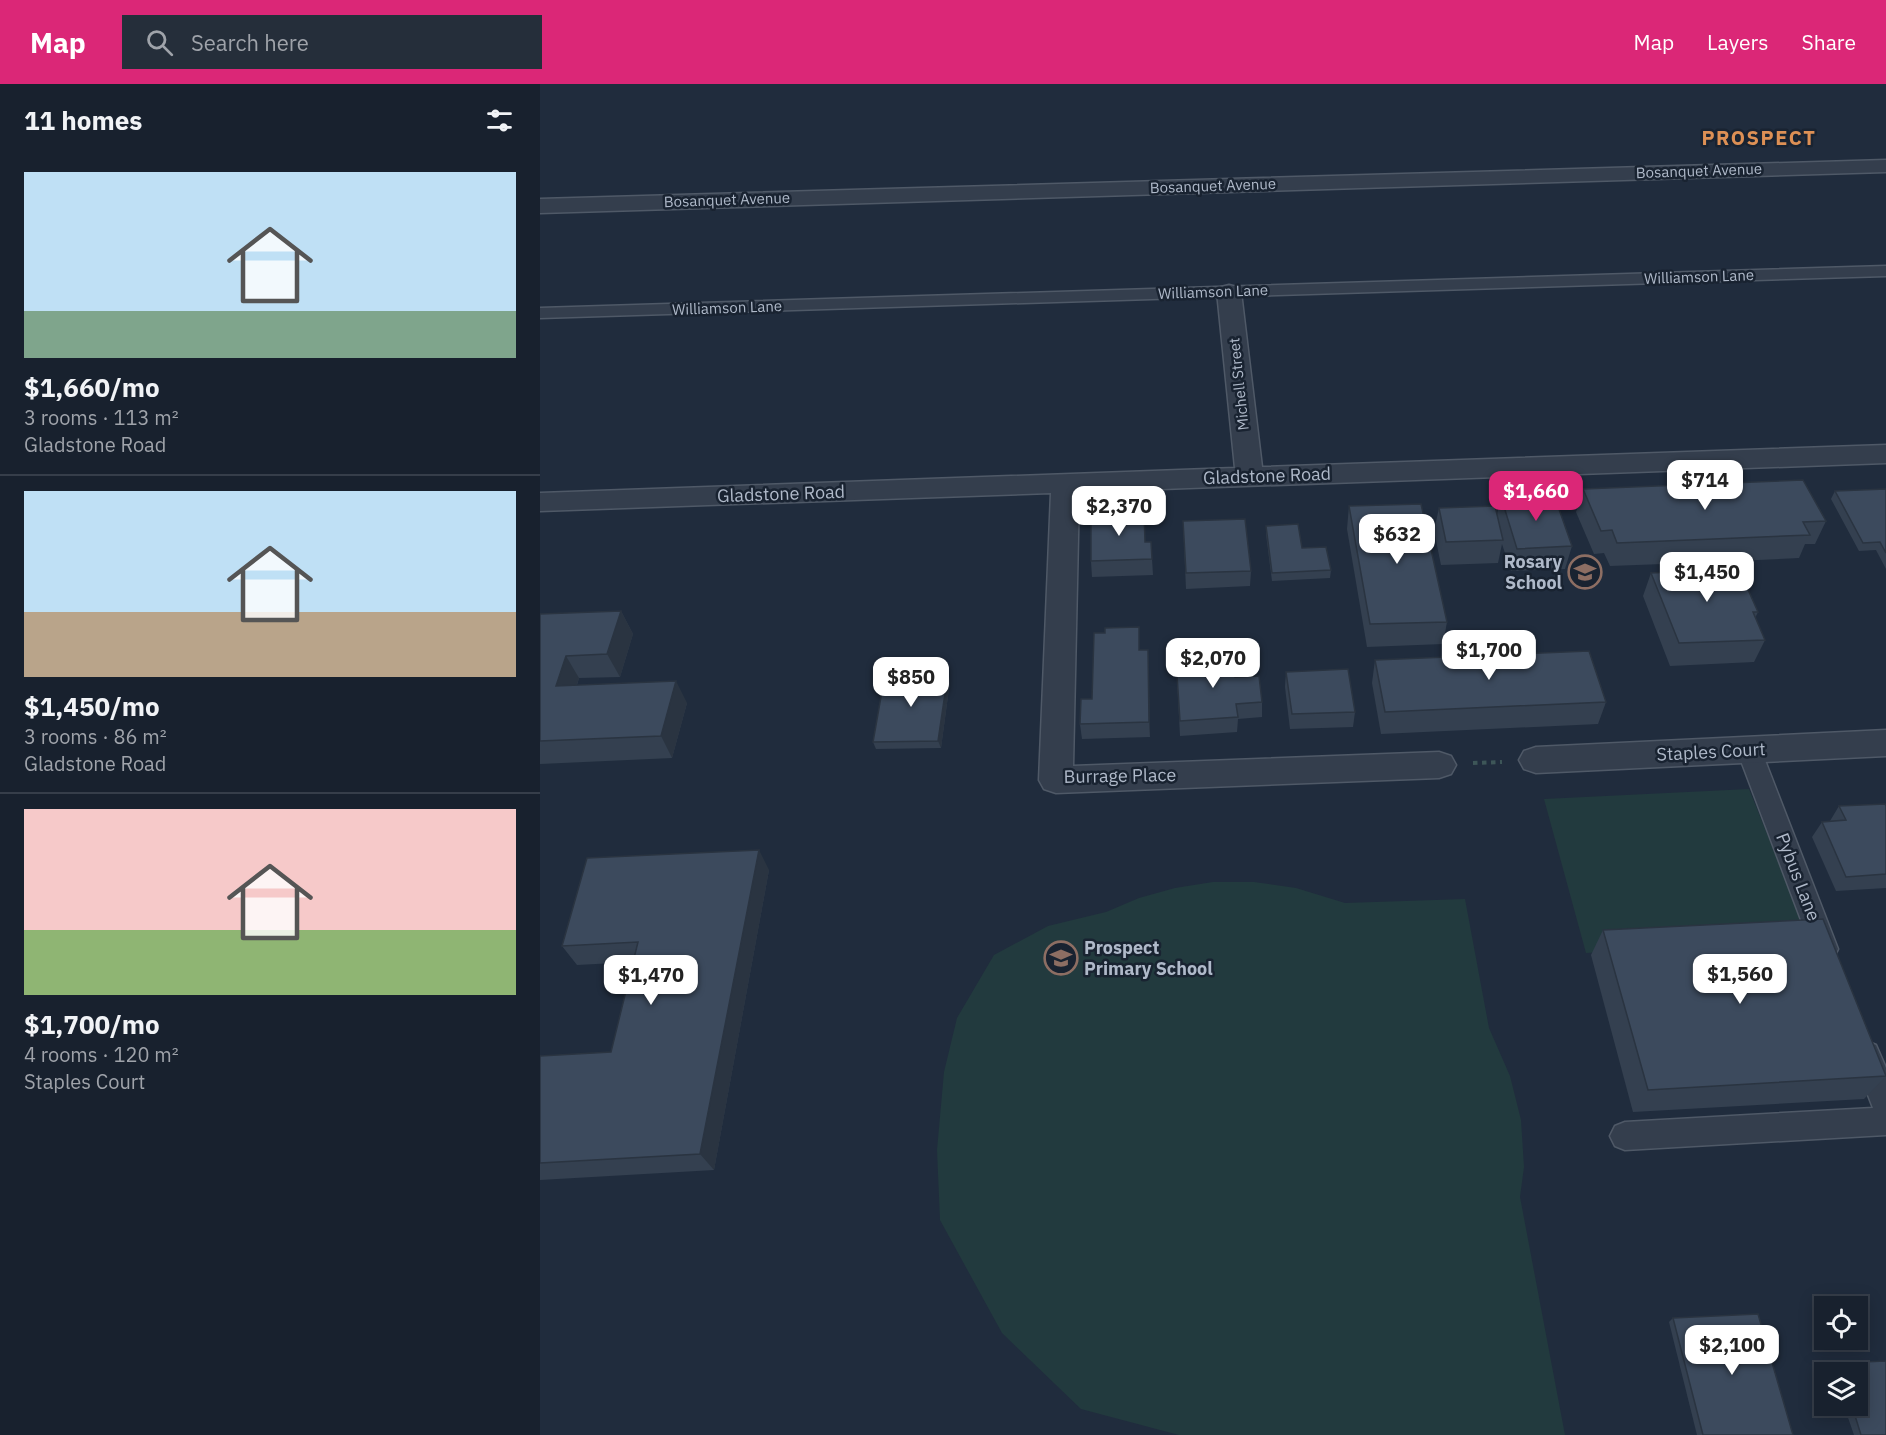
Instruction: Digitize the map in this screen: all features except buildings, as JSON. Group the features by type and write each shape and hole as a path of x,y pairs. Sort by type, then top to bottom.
{"street":[{"name":"Bosanquet Avenue","path":"540,206 1886,166"},
{"name":"Michell Street","path":"1229,292 1250,477"},
{"name":"Gladstone Road","path":"540,502 1886,454"},
{"name":"Burrage Place","path":"1065,484 1056,780 1439,765"},
{"name":"Staples Court","path":"1536,760 1886,743"}],"lane":[{"name":"Williamson Lane","path":"540,314 1886,271"},
{"name":"Pybus Lane","path":"1749,750 1834,973"},
{"path":"1856,1028 1886,1104"},
{"path":"1625,1136 1886,1121"}],"path":[{"path":"1439,765 1536,760"}],"green space":[{"path":"1749,789 1810,940 1586,953 1544,799"},
{"path":"1213,882 1254,882 1296,888 1345,903 1465,899 1489,1028 1510,1076 1521,1120 1524,1167 1520,1197 1565,1435 1179,1435 1081,1409 1002,1333 940,1220 937,1150 944,1072 957,1018 994,955 1048,926 1106,912 1139,898 1175,888"}],"place":[{"name":"Rosary School","path":"1585,572"},
{"name":"Prospect Primary School","path":"1061,958"}],"district":[{"name":"PROSPECT","path":"1759,138"}]}
